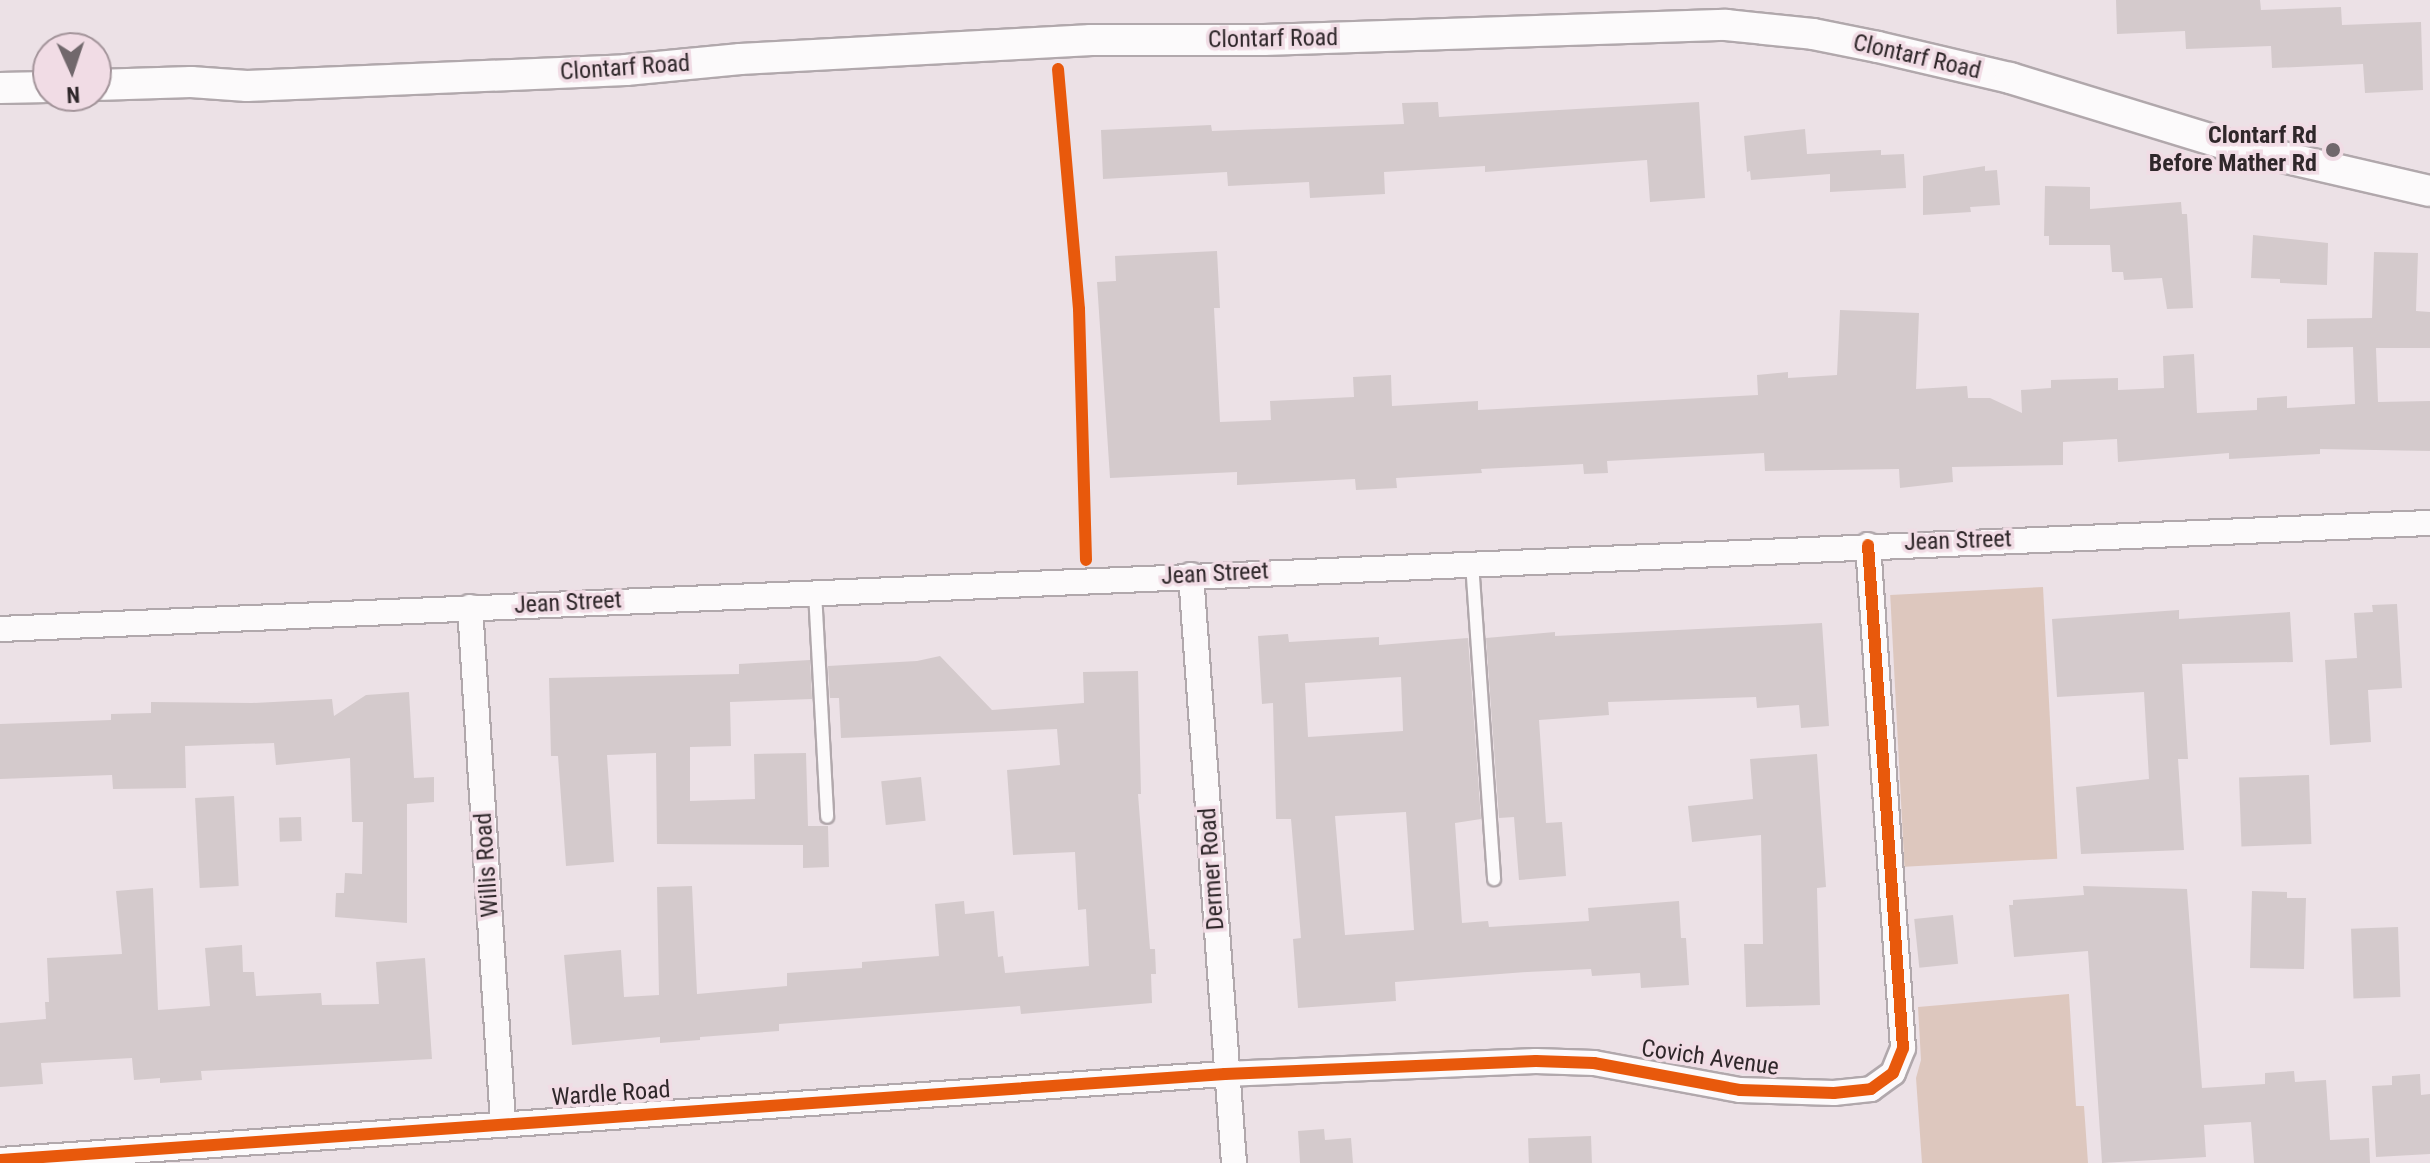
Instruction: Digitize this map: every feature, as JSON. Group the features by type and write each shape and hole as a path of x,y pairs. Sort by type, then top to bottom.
{"street":[{"name":"Clontarf Road","path":"112,84 191,82 247,86 626,70 740,59 1091,40 1264,40 1726,25 1813,34 1966,68 2222,143 2430,191"},
{"path":"0,88 32,87"},
{"name":"Jean Street","path":"0,629 1868,545 2430,523"},
{"name":"Covich Avenue","path":"1225,1074 1579,1062 1740,1090 1834,1093 1871,1089 1893,1073 1903,1048 1868,545"},
{"name":"Dermer Road","path":"1191,575 1225,1074 1234,1163"},
{"name":"Willis Road","path":"470,607 503,1123"},
{"name":"Wardle Road","path":"12,1161 503,1123 1225,1074"}],"lane":[{"path":"1472,563 1494,879"},
{"path":"815,592 827,817"}],"shaded area":[{"path":"2043,587 2057,859 1904,867 1890,595"},
{"path":"2069,994 2076,1106 2084,1106 2088,1163 1922,1163 1916,1078 1921,1060 1918,1007"}],"building":[{"path":"2116,0 2260,0 2261,10 2341,7 2342,25 2421,22 2423,90 2365,93 2363,64 2272,68 2271,46 2186,49 2185,31 2117,34"},
{"path":"1438,102 1439,117 1699,102 1705,198 1650,202 1647,160 1485,172 1485,166 1384,172 1385,194 1310,198 1309,182 1228,186 1227,172 1103,179 1101,130 1211,125 1212,131 1404,124 1402,103"},
{"path":"1805,129 1807,154 1881,150 1881,155 1904,154 1906,188 1830,192 1830,174 1751,180 1750,171 1747,172 1744,136"},
{"path":"1985,166 1985,171 1997,170 2000,205 1970,207 1971,212 1923,215 1923,176"},
{"path":"2045,186 2090,187 2090,209 2181,202 2182,214 2187,214 2193,308 2167,309 2162,278 2124,280 2123,272 2112,272 2110,245 2049,245 2049,236 2044,236"},
{"path":"2253,235 2328,243 2327,285 2251,278"},
{"path":"1217,251 1220,308 1214,308 1220,422 1271,420 1270,401 1354,397 1353,377 1391,375 1392,406 1478,401 1478,410 1758,395 1757,375 1788,372 1788,378 1837,375 1840,310 1919,313 1916,389 1967,386 1968,398 1990,398 2022,413 2021,390 2051,388 2051,380 2118,378 2118,390 2164,388 2163,356 2194,354 2197,413 2257,410 2257,398 2287,396 2287,408 2355,404 2353,347 2307,348 2307,319 2372,318 2374,252 2418,253 2416,311 2430,312 2430,348 2376,348 2378,402 2430,401 2430,451 2320,449 2320,454 2229,459 2229,453 2118,462 2117,439 2063,442 2063,465 1952,467 1953,482 1900,488 1899,469 1765,471 1764,453 1607,461 1608,473 1584,474 1583,464 1481,469 1482,473 1396,478 1397,488 1356,490 1355,479 1237,485 1237,472 1110,478 1097,282 1116,281 1115,256"},
{"path":"2397,604 2402,688 2368,690 2371,742 2330,745 2325,660 2357,658 2354,613 2373,612 2372,605"},
{"path":"2179,610 2179,619 2290,612 2293,662 2182,664 2188,759 2178,759 2184,850 2081,854 2076,787 2149,779 2144,692 2057,697 2052,619"},
{"path":"1822,623 1829,726 1801,728 1799,705 1757,708 1756,697 1608,702 1609,715 1539,720 1546,823 1562,822 1566,876 1519,880 1514,817 1499,818 1486,638 1555,632 1555,636"},
{"path":"1288,634 1289,642 1379,637 1379,645 1468,638 1481,819 1455,823 1462,923 1488,921 1489,927 1589,921 1588,908 1679,901 1681,938 1686,938 1689,985 1641,988 1640,973 1592,976 1591,969 1527,972 1395,982 1396,1001 1298,1008 1293,939 1301,938 1291,819 1276,819 1273,703 1262,704 1258,636","holes":["1401,677 1403,731 1308,737 1305,683","1406,812 1414,930 1345,935 1335,816"]},
{"path":"940,656 992,710 1084,703 1083,672 1138,671 1141,794 1138,794 1150,949 1155,949 1156,974 1151,974 1152,1003 1021,1014 1020,1006 779,1024 779,1031 700,1037 700,1040 660,1043 660,1037 572,1045 564,955 621,950 624,997 659,995 657,887 692,886 697,994 787,986 787,973 862,968 862,962 939,956 935,904 964,901 965,914 994,911 998,957 1003,956 1005,973 1089,966 1086,909 1078,910 1075,852 1013,855 1007,770 1060,765 1057,729 841,738 839,698 830,698 828,666 917,661"},
{"path":"810,660 812,699 730,702 731,746 690,747 690,801 755,799 754,754 806,753 808,826 828,826 829,867 803,868 803,845 657,844 656,753 607,755 614,862 566,866 558,756 551,756 549,678 739,674 739,664"},
{"path":"409,692 414,778 434,777 434,802 407,804 407,923 335,917 336,893 344,893 345,873 362,874 363,822 352,822 350,758 276,765 274,743 185,746 186,788 113,789 112,775 0,779 0,724 111,720 111,714 151,713 151,702 252,703 332,699 334,716 366,695"},
{"path":"1817,754 1826,887 1817,888 1820,1005 1746,1007 1744,944 1763,944 1761,835 1692,842 1688,806 1753,799 1750,759"},
{"path":"2309,775 2311,844 2241,846 2239,777"},
{"path":"921,777 926,821 886,825 881,781"},
{"path":"234,796 239,886 200,888 195,798"},
{"path":"301,817 302,841 280,842 279,818"},
{"path":"2083,886 2187,889 2202,1088 2265,1084 2265,1073 2294,1071 2295,1082 2326,1080 2330,1140 2369,1138 2370,1163 2254,1163 2251,1122 2204,1125 2206,1157 2102,1163 2088,951 2014,957 2009,905 2013,905 2013,900 2084,895"},
{"path":"153,888 158,1010 210,1006 205,948 242,945 243,972 254,972 256,996 321,993 322,1005 379,1004 376,962 425,958 432,1059 201,1071 202,1080 160,1083 160,1078 134,1080 132,1058 41,1063 43,1084 0,1087 0,1023 46,1019 45,1002 49,1002 47,958 122,954 116,891"},
{"path":"2252,891 2287,892 2287,898 2306,898 2304,969 2250,968"},
{"path":"1953,915 1958,964 1919,968 1914,919"},
{"path":"2398,927 2400,997 2353,999 2351,929"},
{"path":"2420,1074 2421,1095 2430,1094 2430,1154 2376,1157 2372,1086 2392,1085 2392,1076"},
{"path":"1324,1129 1325,1140 1351,1138 1353,1163 1300,1163 1298,1131"},
{"path":"1591,1136 1592,1163 1529,1163 1528,1138"}],"cycle path":[{"path":"1058,69 1079,309 1086,560"},
{"path":"0,1160 1225,1074 1536,1061 1594,1063 1740,1090 1834,1093 1871,1089 1893,1073 1903,1048 1868,545"}],"place":[{"name":"Clontarf Rd Before Mather Rd","path":"2333,150"}]}
